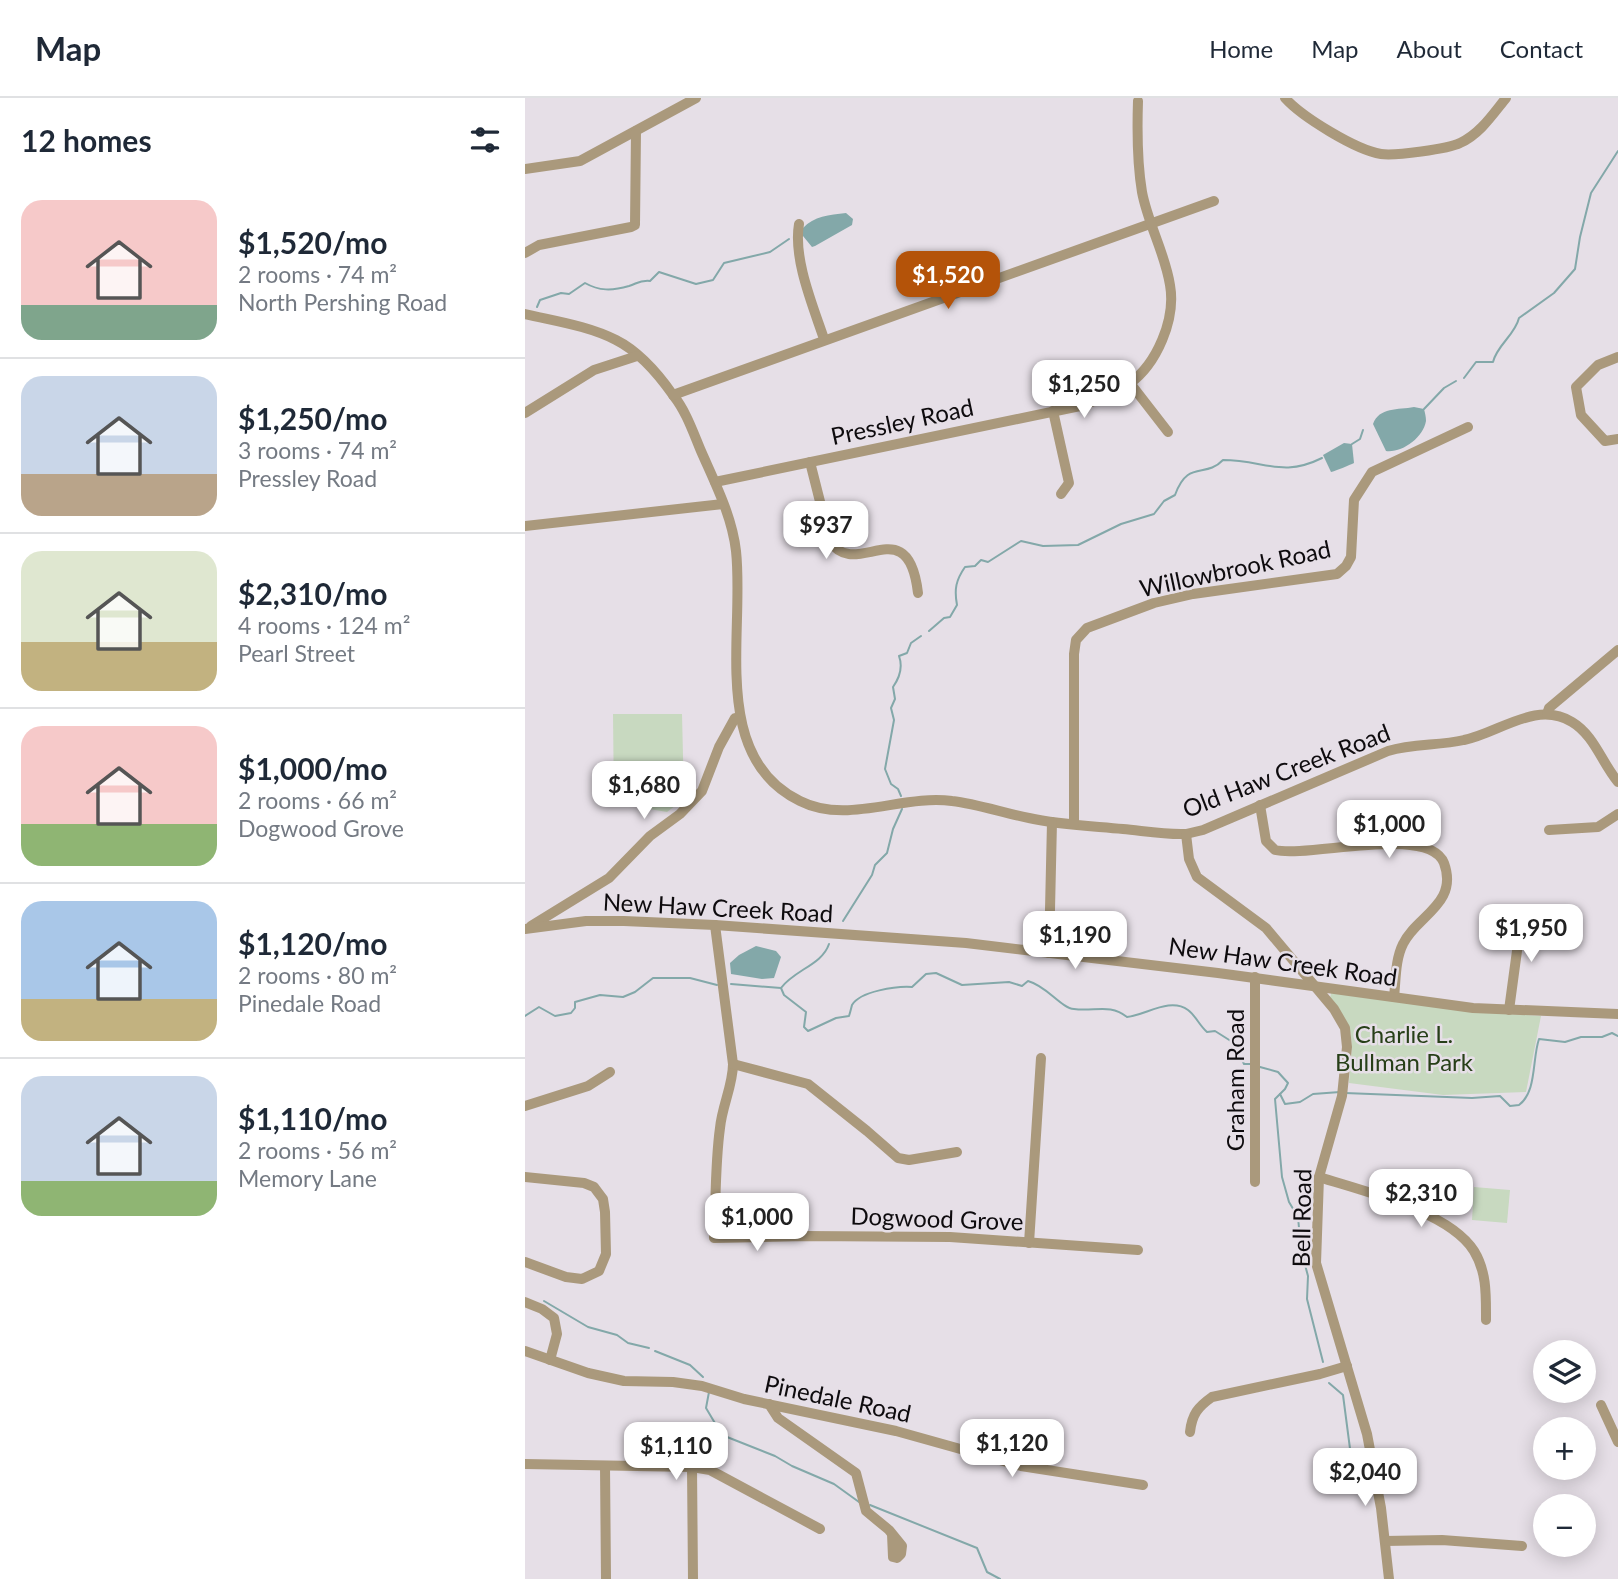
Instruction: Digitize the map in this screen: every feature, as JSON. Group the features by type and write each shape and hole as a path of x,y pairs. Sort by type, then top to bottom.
{"street":[{"path":"525,169 580,161 696,98"},
{"path":"1285,98 1302,114 1355,144 1379,154 1392,155 1460,143 1477,132 1506,98"},
{"name":"Pressley Road","path":"715,482 1100,400 1130,383 1152,360 1171,310 1171,287 1167,268 1143,194 1139,168 1138,101"},
{"path":"525,253 539,245 635,225 636,131"},
{"path":"673,395 1214,201"},
{"path":"799,225 803,274 824,339"},
{"name":"Old Haw Creek Road","path":"525,314 601,333 623,344 673,395 690,425 715,482 729,520 736,552 739,719 754,757 772,784 778,790 810,805 821,808 865,808 937,799 1052,822 1187,834 1203,830 1388,751 1420,744 1466,740 1521,719 1547,714"},
{"path":"525,413 594,370 637,356"},
{"path":"1618,357 1598,365 1576,387 1581,415 1605,441 1618,439"},
{"path":"1130,383 1168,432"},
{"path":"1053,411 1069,483 1061,494"},
{"name":"Willowbrook Road","path":"1074,824 1074,654 1080,633 1101,621 1181,596 1337,573 1346,566 1351,557 1353,500 1371,472 1468,427"},
{"path":"810,462 834,548 861,555 886,548 900,551 915,575 918,593"},
{"path":"525,526 723,504"},
{"path":"1618,650 1549,708 1547,714 1562,717 1581,728 1618,782"},
{"path":"526,929 609,878 650,836 680,814 702,791 719,747 736,718 739,719"},
{"path":"1260,805 1266,841 1275,849 1303,852 1358,845 1412,845 1427,847 1441,858 1445,868 1444,890 1438,905 1408,935 1402,945 1397,962 1394,997"},
{"path":"1549,830 1598,827 1618,814"},
{"path":"1049,953 1052,822"},
{"name":"Bell Road","path":"1187,834 1191,866 1197,877 1265,928 1340,1018 1345,1028 1347,1047 1342,1093 1319,1177 1316,1263 1367,1434 1389,1579"},
{"path":"1509,1010 1522,914"},
{"name":"New Haw Creek Road","path":"526,929 607,921 715,925 965,943 1473,1008 1618,1014"},
{"name":"Dogwood Grove","path":"715,925 733,1074 720,1130 714,1238 905,1236 1138,1250"},
{"name":"Graham Road","path":"1255,978 1255,1182"},
{"path":"1029,1242 1041,1058"},
{"path":"733,1064 809,1084 898,1158 909,1160 957,1152"},
{"path":"525,1106 588,1086 610,1072"},
{"path":"525,1177 584,1183 594,1188 603,1199 606,1254 599,1272 582,1279 566,1277 525,1262"},
{"path":"1319,1177 1446,1223 1461,1235 1475,1252 1482,1270 1486,1287 1486,1320"},
{"path":"525,1301 554,1318 557,1334 550,1360"},
{"name":"Pinedale Road","path":"525,1351 588,1373 624,1381 694,1384 769,1404 896,1431 1021,1466 1143,1485"},
{"path":"1190,1432 1192,1416 1212,1397 1347,1366"},
{"path":"769,1404 778,1418 856,1474 866,1511 892,1534"},
{"path":"1601,1405 1618,1441"},
{"path":"525,1464 692,1467 710,1470 820,1529"},
{"path":"605,1466 606,1579"},
{"path":"692,1467 694,1579"},
{"path":"1385,1541 1442,1540 1522,1546"}],"green space":[{"path":"613,714 682,714 684,799 667,812 614,803"},
{"name":"Charlie L. Bullman Park","path":"1331,993 1469,1011 1541,1016 1526,1092 1443,1095 1349,1083 1351,1038 1345,1020 1330,998"},
{"path":"1474,1187 1510,1190 1507,1223 1472,1220"}],"water":[{"path":"846,213 853,219 852,225 815,246 812,247 803,236 803,228 812,221"},
{"path":"1414,407 1424,409 1426,421 1421,433 1405,447 1386,451 1373,424 1376,419 1390,410"},
{"path":"1344,443 1352,444 1354,463 1331,472 1323,455"},
{"path":"756,946 776,951 781,957 774,978 762,979 731,974 730,963"}],"waterway":[{"path":"1464,378 1476,362 1493,362 1519,318 1554,293 1575,269 1591,193 1618,151"},
{"path":"537,307 540,300 561,293 569,294 585,283 601,289 617,289 641,281 650,281 659,272 696,284 713,280 724,263 770,252 789,239"},
{"path":"1424,409 1444,388 1456,381"},
{"path":"1352,444 1360,439 1363,430"},
{"path":"929,631 944,618 950,617 957,605 957,585 965,567 975,566 981,560 988,562 1021,541 1043,546 1078,545 1121,524 1154,514 1164,501 1175,495 1185,477 1223,460 1295,467 1322,458"},
{"path":"901,796 898,789 891,784 885,769 894,720 891,708 895,699 893,687 900,672 899,656 907,653 911,643 921,636"},
{"path":"843,921 872,875 875,865 887,853 902,809"},
{"path":"781,988 820,957 829,944"},
{"path":"731,984 781,988 784,995 806,1012 804,1027 808,1031 836,1018 849,1016 852,1005 863,996 897,987 912,987 926,974 936,973 962,985 1009,982 1022,986 1028,981 1074,1009 1108,1009 1127,1017 1166,1006 1181,1006 1191,1012 1207,1032 1215,1031 1234,1043 1244,1064 1251,1064"},
{"path":"525,1016 539,1007 555,1016 571,1013 575,1002 600,995 623,997 635,992 653,978 690,978 717,985"},
{"path":"1345,1093 1472,1098 1500,1096 1510,1106 1519,1105 1529,1092 1539,1039 1565,1042 1612,1033 1618,1036"},
{"path":"1260,1067 1278,1072 1288,1083 1275,1099 1282,1177 1289,1202 1298,1217 1301,1250 1308,1276 1307,1299 1323,1362"},
{"path":"1280,1094 1285,1104 1300,1102 1313,1094 1340,1092"},
{"path":"544,1301 588,1327 617,1335 628,1343 649,1348"},
{"path":"655,1351 690,1365 703,1377"},
{"path":"1329,1383 1343,1395 1352,1464 1351,1489"},
{"path":"709,1392 706,1408 722,1435 834,1484 859,1502"},
{"path":"870,1505 977,1548 987,1572 1000,1579"}]}
